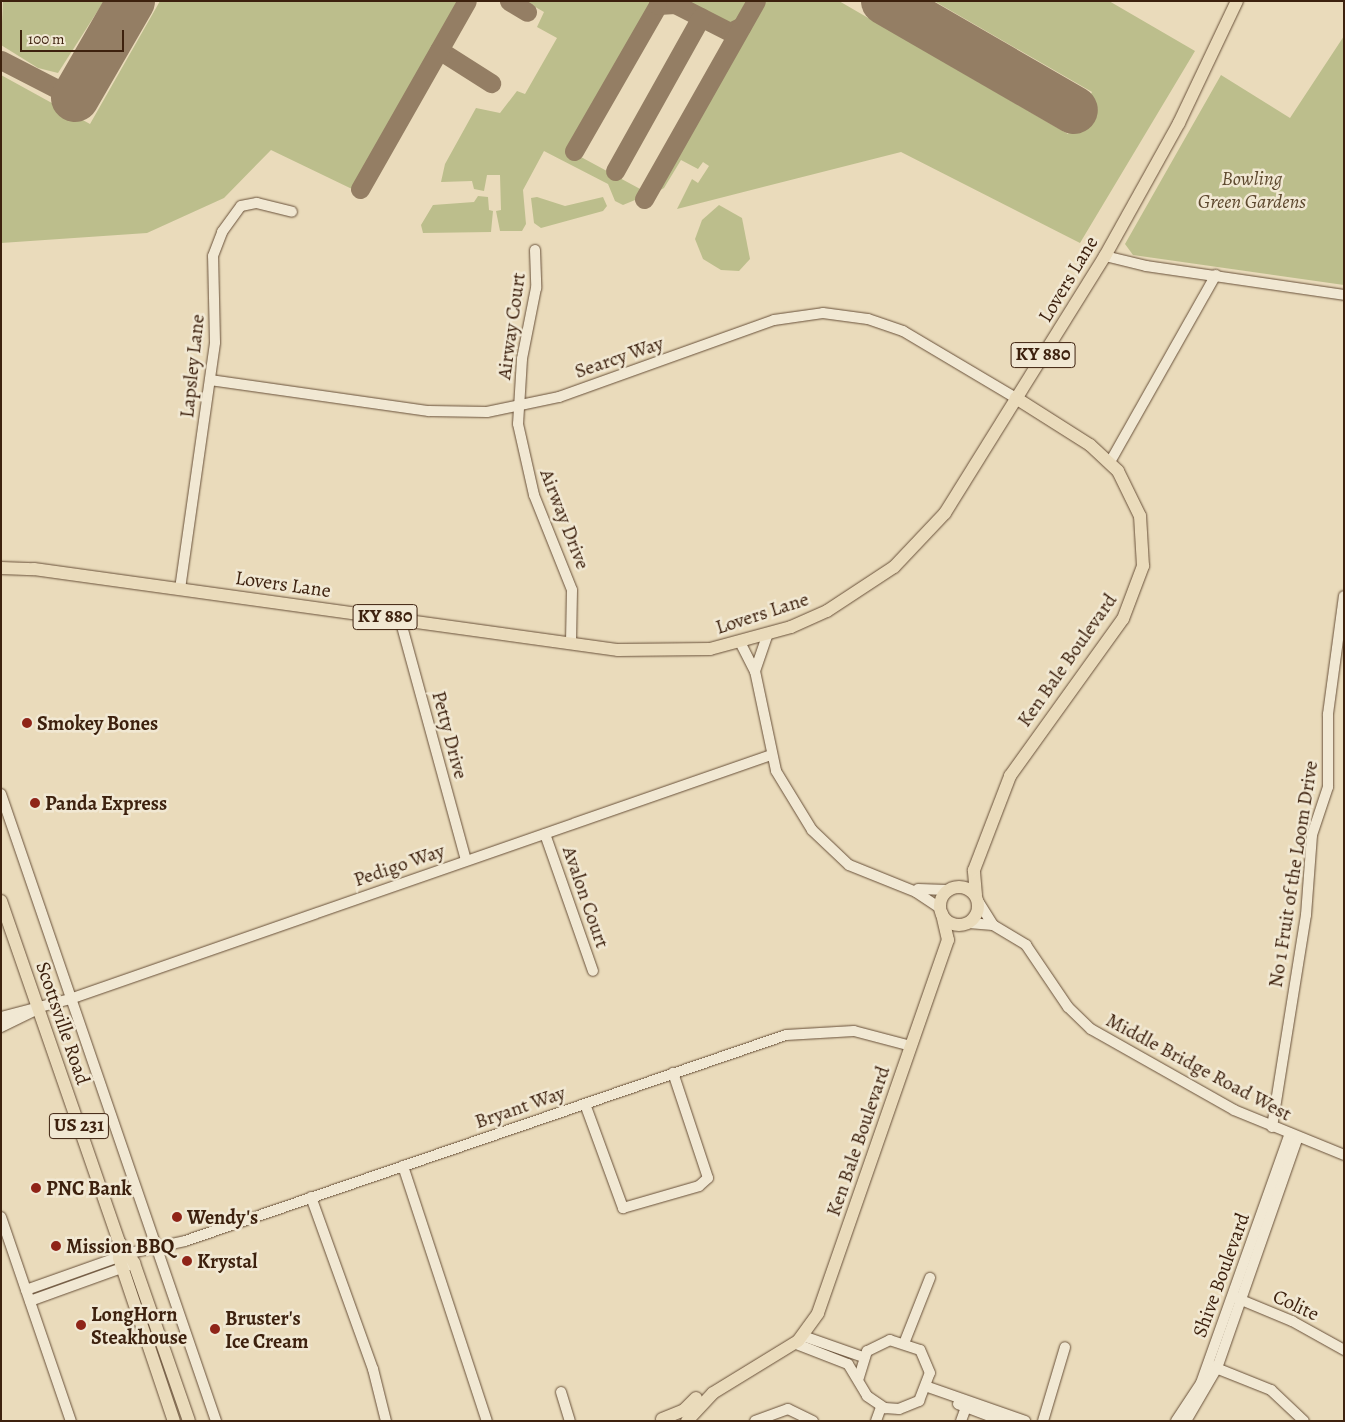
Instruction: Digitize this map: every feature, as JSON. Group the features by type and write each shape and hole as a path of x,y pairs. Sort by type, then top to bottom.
{"main road":[{"name":"Lovers Lane","path":"1,568 34,569 571,643 667,653 740,642 768,634 827,610 894,567 945,513 1105,256 1179,123 1237,1"},
{"name":"Ken Bale Boulevard","path":"796,1342 831,1278 948,940 978,913 974,870 1010,776 1135,594 1143,566 1140,516 1131,491 1110,462 1016,398"},
{"path":"948,940 941,911 950,889 974,870"},
{"path":"950,889 966,887 977,898"},
{"name":"Scottsville Road","path":"1,900 119,1242 189,1421"},
{"path":"941,911 950,923 966,924"},
{"name":"Scottsville Road","path":"126,1260 174,1421"},
{"path":"661,1420 684,1410 730,1373 796,1342"},
{"path":"687,1421 713,1393 796,1342"}],"street":[{"name":"Lapsley Lane","path":"180,589 210,380 216,322 211,266 222,232 246,203 292,212"},
{"name":"Airway Court","path":"518,407 536,288 535,250"},
{"path":"1105,256 1216,276 1344,295"},
{"path":"1110,462 1216,276"},
{"name":"Searcy Way","path":"210,380 440,412 518,407 774,320 811,313 891,326 1016,398"},
{"name":"Airway Drive","path":"518,407 528,475 572,590 571,643"},
{"name":"No 1 Fruit of the Loom Drive","path":"1272,1127 1306,915 1312,835 1328,787 1328,714 1344,596"},
{"name":"Petty Drive","path":"400,619 466,860"},
{"path":"755,672 768,634"},
{"path":"740,642 755,672 771,755 789,797 825,846 857,870 902,886 941,911"},
{"name":"Pedigo Way","path":"39,1009 771,755"},
{"path":"1,794 216,1421"},
{"name":"Avalon Court","path":"545,834 593,971"},
{"path":"902,886 950,889"},
{"name":"Middle Bridge Road West","path":"977,898 993,925 1026,946 1068,1007 1091,1030 1272,1127 1293,1137 1344,1155"},
{"name":"Middle Bridge Road West","path":"966,924 993,925"},
{"path":"1,1016 39,1009"},
{"path":"1,1027 39,1009"},
{"name":"Bryant Way","path":"26,1290 145,1254 773,1039 813,1030 861,1032 911,1046"},
{"path":"585,1104 623,1208 699,1186 708,1178 674,1073"},
{"name":"Shive Boulevard","path":"1186,1421 1212,1366 1293,1137"},
{"path":"403,1166 487,1421"},
{"path":"311,1197 373,1369 386,1421"},
{"path":"1,1217 71,1421"},
{"name":"Bryant Way","path":"30,1301 126,1260"},
{"path":"905,1341 930,1278"},
{"name":"Colite","path":"1235,1298 1292,1321 1344,1350"},
{"path":"796,1342 846,1363 859,1378 864,1392 881,1407 909,1407 927,1390 927,1361 905,1341 883,1341 863,1357 859,1378"},
{"path":"796,1342 863,1357"},
{"path":"1043,1421 1065,1347"},
{"path":"1212,1366 1270,1390 1304,1421"},
{"name":"Shive Boulevard","path":"1176,1421 1191,1404 1212,1366"},
{"path":"927,1390 1026,1421"},
{"path":"561,1392 570,1421"},
{"path":"960,1421 967,1404"},
{"path":"967,1404 1003,1421"},
{"path":"876,1421 881,1407"},
{"path":"755,1421 788,1409 813,1421"}],"green space":[{"path":"3,1 104,1 58,73 38,68 1,45"},
{"path":"160,1 461,1 352,189 271,150 224,198 147,233 1,243 1,75 90,124"},
{"path":"525,1 657,1 568,150 642,190 635,200 623,205 615,201 608,184 544,151 523,190 526,224 522,231 500,231 496,211 501,210 500,175 487,175 484,191 474,189 472,181 441,182 445,164 476,108 500,113 517,91 525,94 557,38 537,27 544,12"},
{"path":"679,1 748,1 735,22 725,25"},
{"path":"764,1 839,1 1068,134 1092,92 934,1 1109,1 1195,51 1080,243 901,152 677,209 692,179 698,183 709,166 703,162 698,169 681,160 664,188 650,196"},
{"name":"Bowling Green Gardens","path":"1344,36 1344,285 1133,255 1125,244 1221,75 1290,118"},
{"path":"478,196 488,197 489,210 493,211 491,232 423,233 421,225 433,205 474,202"},
{"path":"537,197 565,206 603,197 607,206 603,211 541,228 534,223 531,198"},
{"path":"719,205 742,218 750,259 739,271 721,270 703,259 695,239 702,220"}],"taxiway":[{"path":"360,189 467,1"},
{"path":"509,1 527,12"},
{"path":"644,199 756,1"},
{"path":"574,151 658,5 675,4 730,32 742,26"},
{"path":"615,171 701,17"},
{"path":"439,50 491,83"},
{"path":"1,60 75,98"}],"runway":[{"path":"75,98 131,1"},
{"path":"885,1 1074,110"}],"place":[{"name":"Smokey Bones","path":"27,723"},
{"name":"Panda Express","path":"35,803"},
{"name":"PNC Bank","path":"36,1188"},
{"name":"Wendy's","path":"177,1217"},
{"name":"Mission BBQ","path":"56,1246"},
{"name":"Krystal","path":"187,1261"},
{"name":"LongHorn Steakhouse","path":"81,1325"},
{"name":"Bruster's Ice Cream","path":"215,1329"}]}
